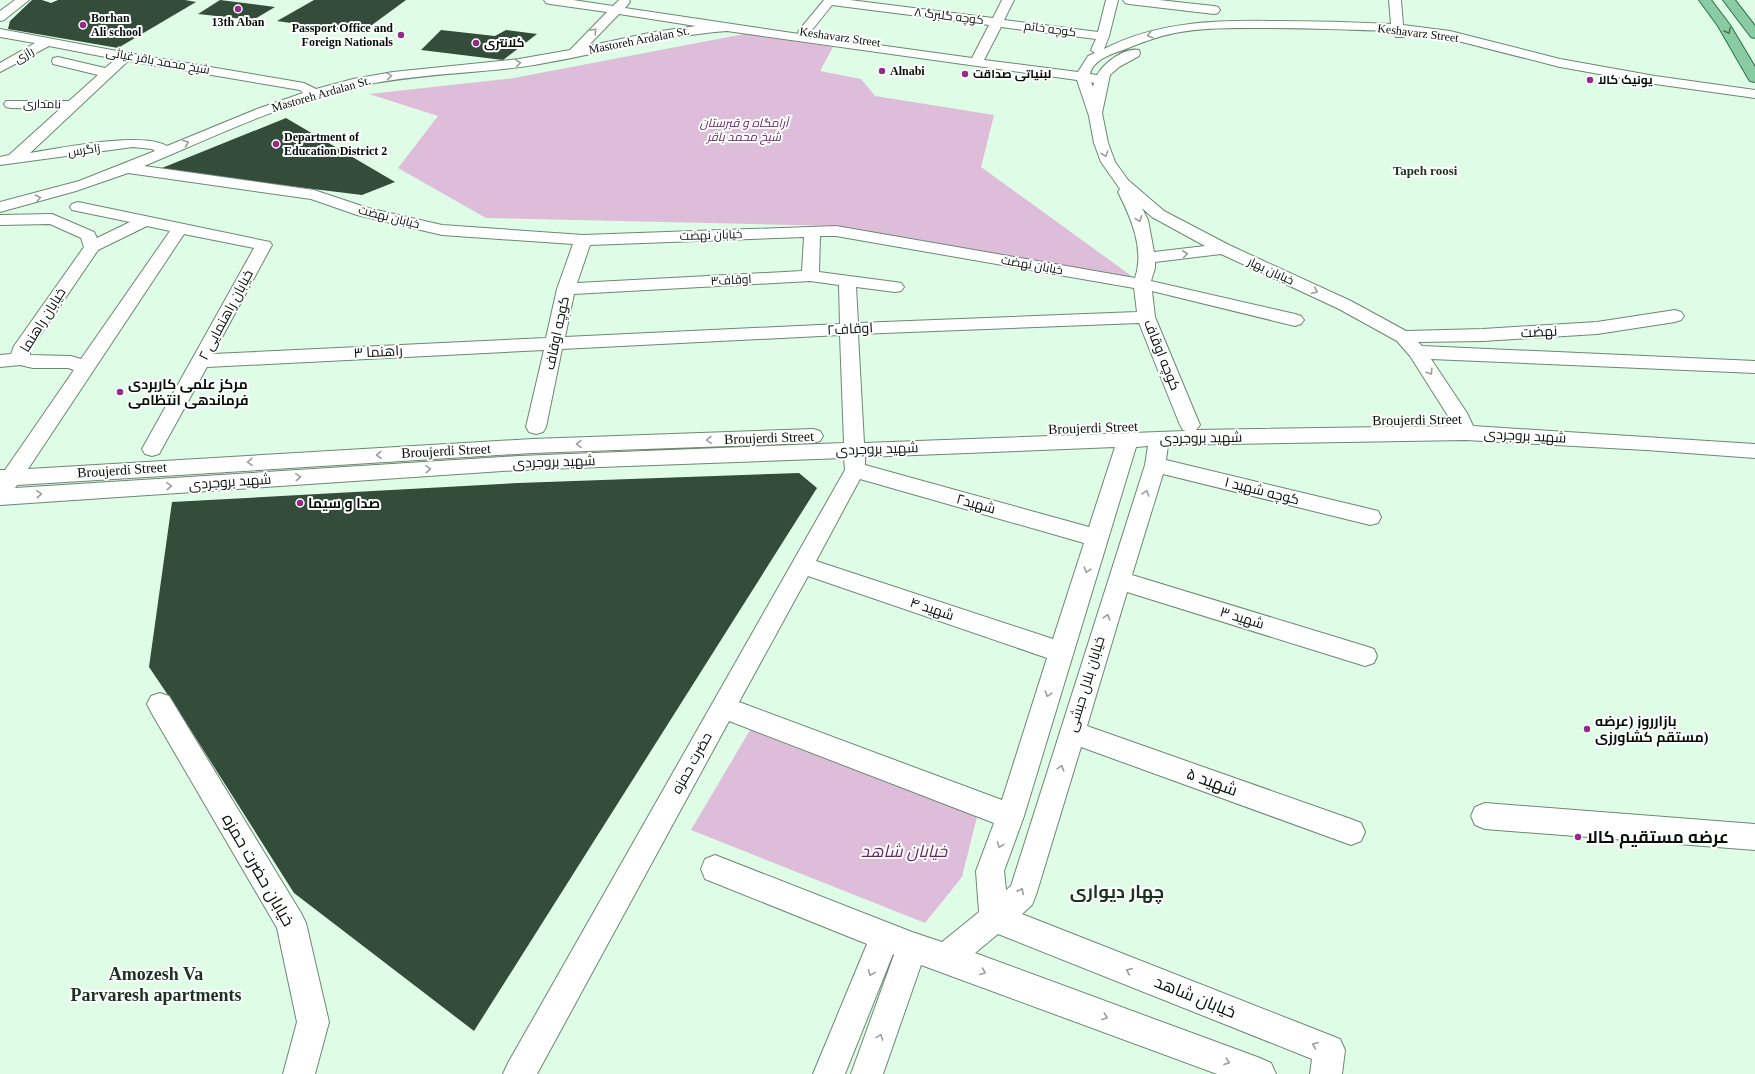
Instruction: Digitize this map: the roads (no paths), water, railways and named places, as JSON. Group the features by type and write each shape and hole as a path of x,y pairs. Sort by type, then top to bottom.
{"main road":[{"path":"1705,0 1724,24 1755,78"},
{"path":"1729,0 1755,34"}],"street":[{"path":"0,18 23,0"},
{"path":"804,32 830,0"},
{"name":"کوچه گلبرگ ۸","path":"830,0 997,22"},
{"path":"978,60 1008,0"},
{"path":"1094,59 1103,36 1112,0"},
{"path":"1128,0 1214,10"},
{"path":"1395,0 1398,31"},
{"path":"545,1 618,7 702,28"},
{"name":"Keshavarz Street","path":"545,1 618,7 804,32 978,60"},
{"path":"574,53 618,7"},
{"name":"Keshavarz Street","path":"618,7 727,27 1102,76 1118,60 1144,48 1169,40 1198,34 1261,30 1398,31 1454,42 1566,70 1686,92 1755,102"},
{"name":"کوچه خاتم","path":"997,22 1103,36"},
{"name":"Keshavarz Street","path":"1084,73 1094,59 1113,49 1150,35 1197,26 1224,24 1298,24 1450,35 1560,63 1655,80 1755,94"},
{"name":"Mastoreh Ardalan St.","path":"0,207 51,195 111,174 268,110 314,94 353,83 386,76 517,63 574,53 652,36 702,28 727,27"},
{"name":"شیخ محمد باقر غیاثی","path":"0,33 304,87 314,94"},
{"name":"رازی","path":"0,68 48,41"},
{"path":"7,160 73,105 126,56"},
{"path":"58,61 107,73"},
{"name":"خیابان بهار","path":"1084,73 1096,116 1101,143 1108,162 1122,183 1158,214 1223,249 1345,305 1403,337 1417,352 1463,426"},
{"name":"خیابان بهار","path":"1096,116 1102,76"},
{"name":"نامداری","path":"11,104 73,105"},
{"name":"زاگرس","path":"7,160 133,143 156,145 166,151"},
{"name":"خیابان نهضت","path":"126,168 314,194 363,212 442,230 583,240 836,231 1142,284 1295,320"},
{"path":"0,496 5,478 85,368 180,228 78,207 111,174"},
{"path":"1122,183 1140,220 1147,258 1147,268 1142,284"},
{"path":"0,220 52,219 88,235 92,247 145,221"},
{"name":"خیابان راهنمایی ۲","path":"152,449 202,361 264,245 180,228"},
{"path":"810,276 812,232"},
{"name":"کوچه اوقاف","path":"536,427 566,289 583,240"},
{"name":"خیابان راهنما","path":"85,368 71,362 33,362 20,359 21,350 92,247"},
{"path":"1147,258 1223,249"},
{"name":"اوقاف۳","path":"566,289 810,276 894,288"},
{"path":"847,281 854,452"},
{"name":"کوچه اوقاف","path":"1142,284 1146,317 1190,425"},
{"name":"نهضت","path":"1403,337 1483,335 1597,328 1675,316"},
{"name":"اوقاف۲","path":"555,344 849,329 1146,317"},
{"name":"راهنما ۳","path":"202,361 555,344"},
{"path":"1417,352 1755,366"},
{"path":"0,360 20,359"},
{"name":"Broujerdi Street","path":"5,478 524,446 854,452 1190,425 1624,427 1755,437"},
{"name":"شهید بروجردی","path":"0,496 519,463 854,452 1463,426 1755,452"},
{"name":"خیابان بلال حبشی","path":"946,958 1022,894 1118,580 1155,465 1159,439"},
{"path":"994,918 990,871 1010,816 1128,440"},
{"name":"شهید۲","path":"854,452 1097,538"},
{"name":"حضرت حمزه","path":"518,1074 802,565 854,452"},
{"name":"کوچه شهید ۱","path":"1155,465 1370,517"},
{"name":"شهید ۴","path":"802,565 1061,652"},
{"name":"شهید ۳","path":"1118,580 1365,656"},
{"name":"خیابان حضرت حمزه","path":"160,704 291,923 313,1022 300,1074"},
{"path":"723,707 1010,816"},
{"name":"شهید ۵","path":"1072,732 1351,832"},
{"path":"1485,816 1755,837"},
{"path":"715,870 899,942 1260,1074"},
{"name":"خیابان شاهد","path":"994,918 1329,1050 1326,1074"},
{"path":"829,1074 899,942"},
{"path":"867,1074 899,942"}],"place":[{"name":"13th Aban","path":"238,9"},
{"name":"Borhan Ali school","path":"83,25"},
{"name":"Passport Office and Foreign Nationals","path":"401,35"},
{"name":"کلانتری","path":"476,43"},
{"name":"Alnabi","path":"882,71"},
{"name":"لبنیاتی ‌صداقت","path":"965,74"},
{"name":"یونیک کالا","path":"1590,80"},
{"name":"Department of Education District 2","path":"276,144"},
{"name":"مرکز علمی کاربردی فرماندهی انتظامی","path":"120,392"},
{"name":"صدا و سیما","path":"300,503"},
{"name":"بازارروز (عرضه مستقم کشاورزی)","path":"1587,729"},
{"name":"عرضه مستقیم کالا","path":"1578,837"}],"district":[{"name":"Tapeh roosi","path":"1425,170"},
{"name":"چهار دیواری","path":"1117,892"},
{"name":"Amozesh Va Parvaresh apartments","path":"156,984"}],"park label":[{"name":"آرامگاه و قبرستان شیخ محمد باقر","path":"744,130"}]}
